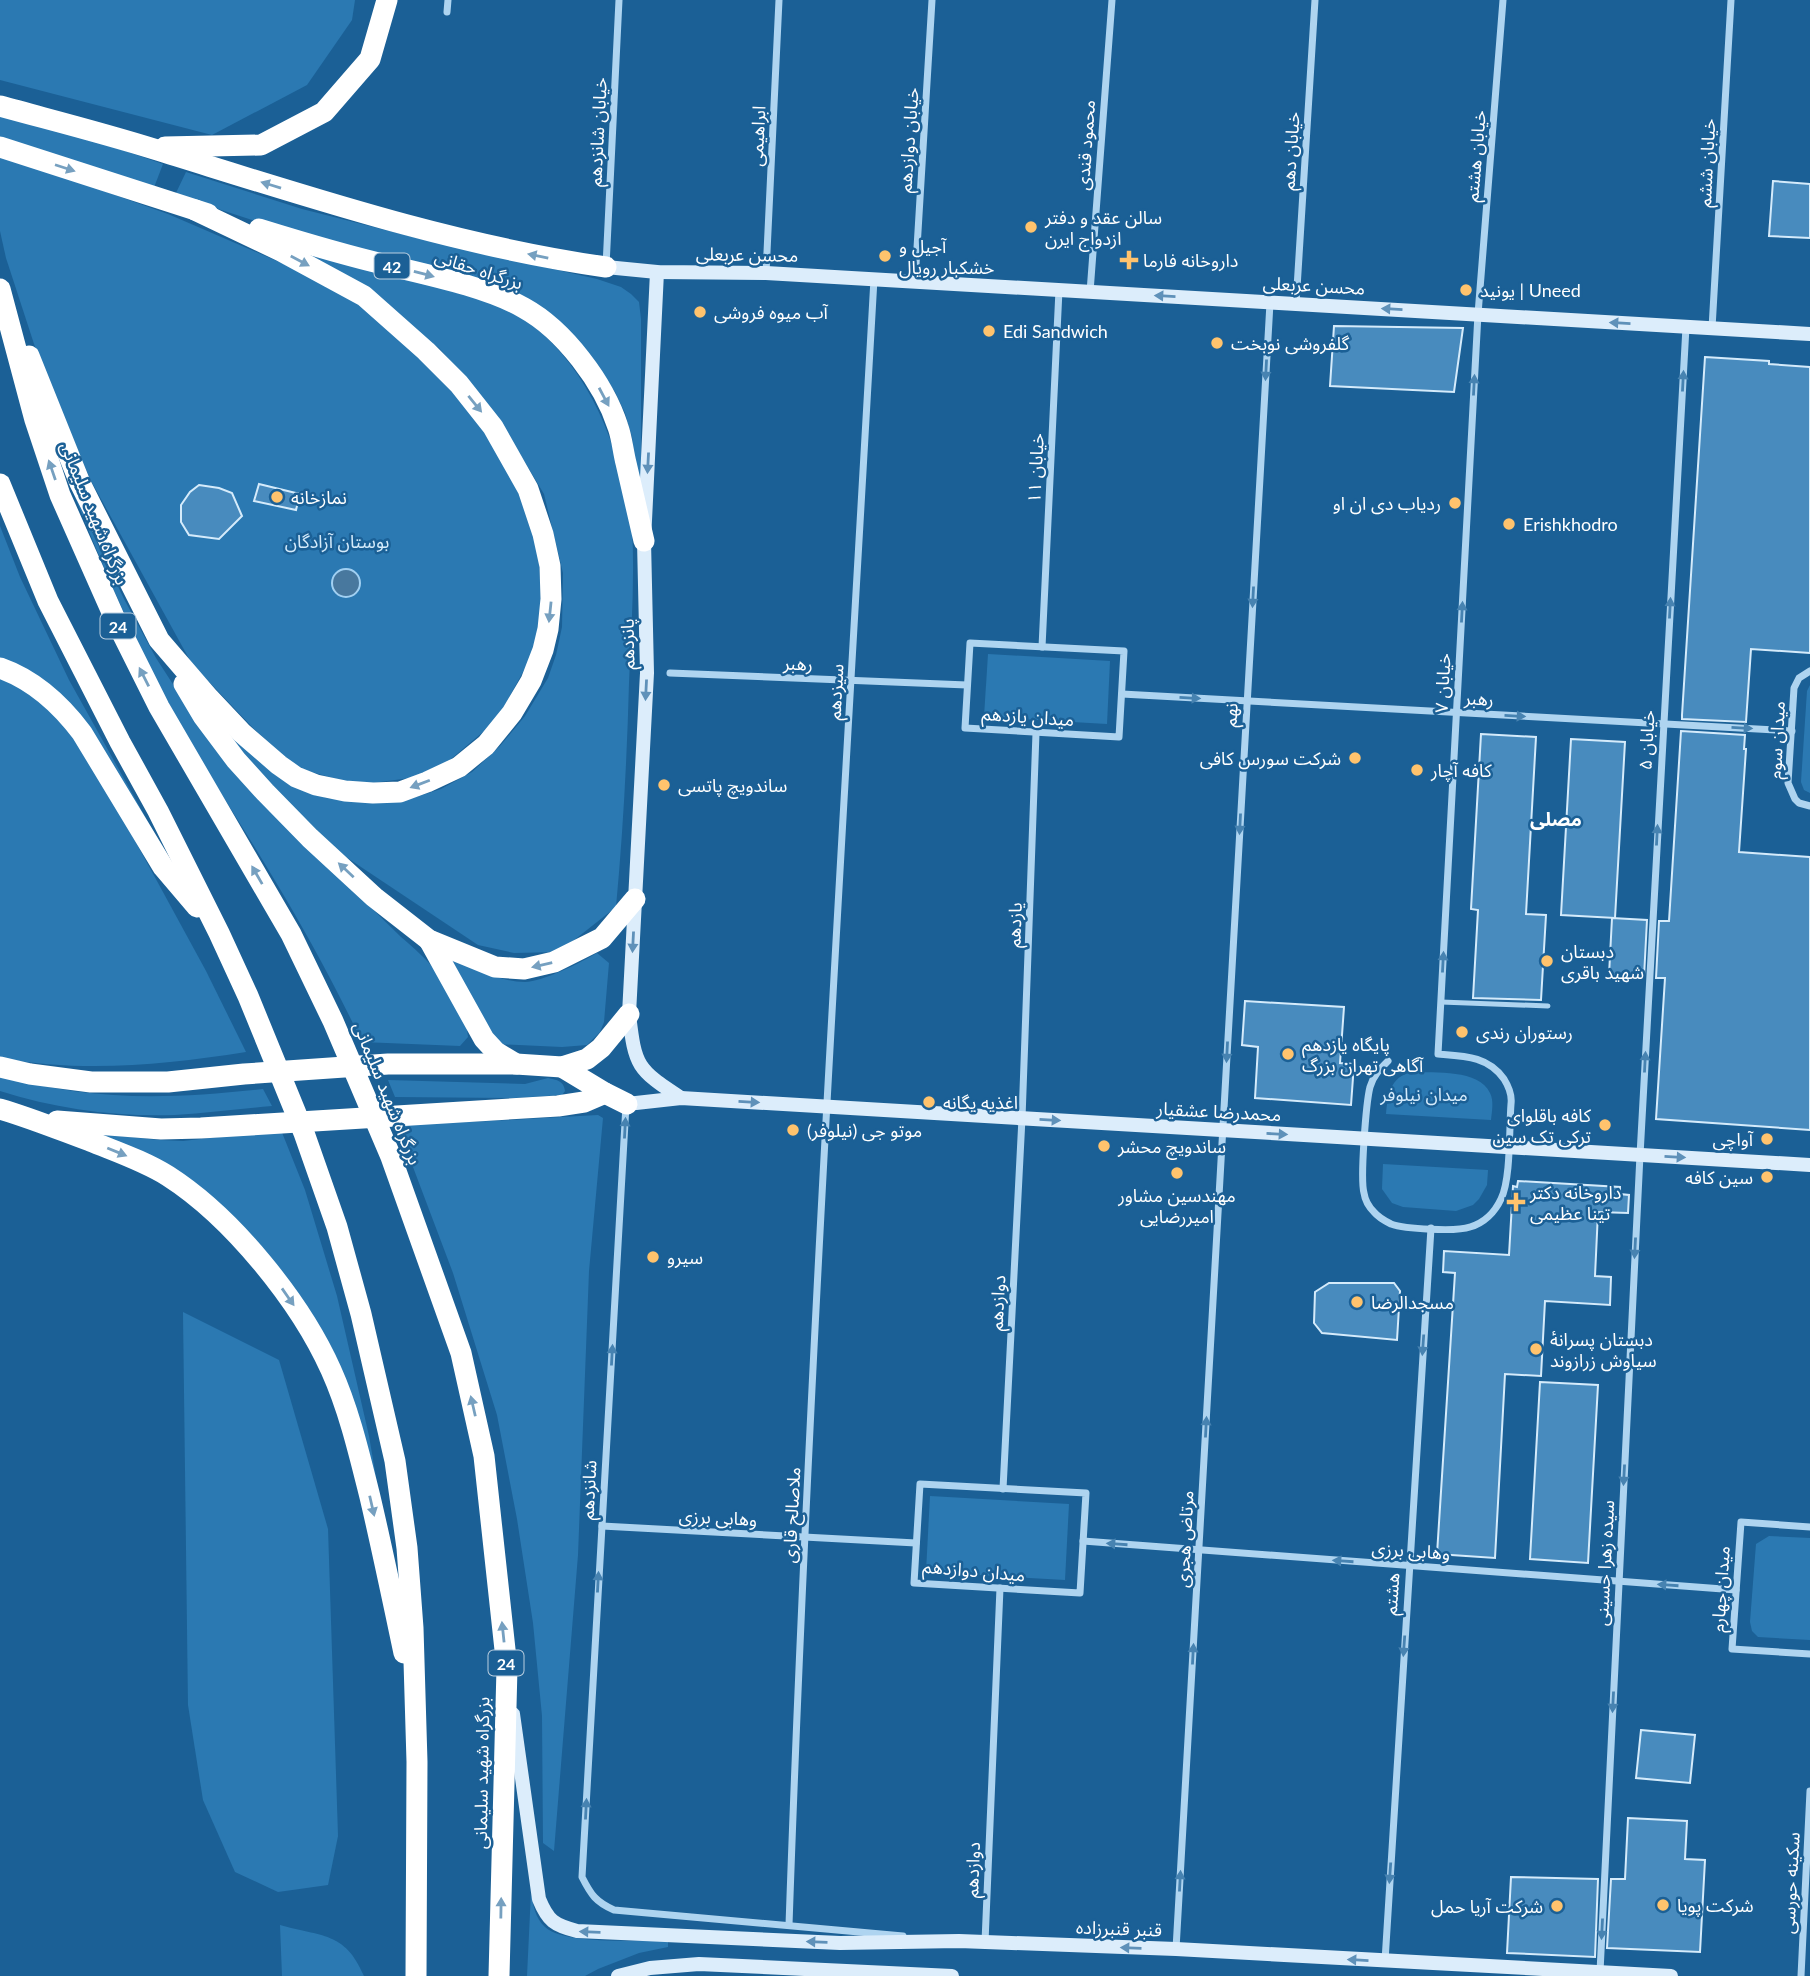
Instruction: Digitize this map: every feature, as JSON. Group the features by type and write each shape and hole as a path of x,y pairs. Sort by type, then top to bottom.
{"highway":[{"path":"150,147 261,145 324,112 370,59 387,0"},
{"name":"بزرگراه حقانی","path":"0,106 150,147 420,230 548,258 606,267"},
{"name":"بزرگراه حقانی","path":"0,147 195,210 495,295 523,307 564,340 605,397 618,426 644,541"},
{"path":"159,640 242,733 288,771 316,785 345,791 400,792 459,767 486,745 512,713 531,681 543,650 551,599 550,566 544,534 528,489 493,427 459,384 364,296 281,251 195,210"},
{"path":"1,291 80,483 159,640 203,716 236,760 310,838 374,897 429,940 495,967 524,969 554,962 602,938 635,899"},
{"name":"بزرگراه شهید سلیمانی","path":"1,291 39,433 60,495 114,619 159,707 290,934 333,1021 391,1157 461,1353 484,1456 507,1668 499,1976"},
{"path":"0,484 48,601 158,811 248,996 304,1133 337,1227 361,1314 395,1461 407,1548 413,1628 416,1762 416,1976"},
{"path":"0,668 38,687 66,713 89,745 163,867 219,933"},
{"path":"429,940 484,1039 496,1052 516,1064"},
{"path":"0,1067 91,1082 168,1082 388,1064 516,1064 562,1067 587,1059 601,1048 629,1014"},
{"path":"562,1067 626,1104"},
{"path":"31,1118 161,1129 201,1128 558,1106 584,1102 605,1093"},
{"path":"0,1110 31,1118 124,1154 170,1178 231,1229 291,1300 330,1368 355,1436 414,1698"}],"main road":[{"name":"محسن عربعلی","path":"606,267 657,272 766,273 915,281 1810,334"},
{"name":"پانزدهم","path":"657,272 644,541 647,673 629,1014 633,1050 643,1070 681,1098"},
{"name":"محمدرضا عشقیار","path":"626,1104 681,1098 1810,1165"},
{"path":"507,1668 539,1899 551,1922 577,1931 840,1943 959,1941"},
{"name":"قنبر قنبرزاده","path":"959,1941 1176,1949 1671,1976"},
{"path":"618,1976 650,1968 699,1964 952,1976"}],"street":[{"path":"447,12 448,0"},
{"name":"خیابان شانزدهم","path":"606,267 619,0"},
{"name":"ابراهیمی","path":"766,273 779,0"},
{"name":"خیابان دوازدهم","path":"915,281 932,0"},
{"name":"محمود قندی","path":"1090,292 1112,0"},
{"name":"خیابان دهم","path":"1296,304 1315,0"},
{"name":"خیابان هشتم","path":"1478,314 1503,0"},
{"name":"خیابان ششم","path":"1712,328 1731,0"},
{"name":"سیزدهم","path":"827,1107 874,279"},
{"name":"خیابان ۱۱","path":"1042,647 1059,290"},
{"name":"نهم","path":"1223,1130 1270,302"},
{"name":"خیابان ۷","path":"1478,314 1438,1055 1478,1058 1499,1072 1512,1099 1508,1147"},
{"name":"خیابان ۵","path":"1640,1155 1686,327"},
{"name":"میدان یازدهم","path":"970,643 1042,647 1124,651 1119,737 965,727 970,643"},
{"name":"میدان سوم","path":"1810,671 1799,678 1794,688 1789,789 1799,803 1810,806"},
{"name":"رهبر","path":"670,673 967,685"},
{"name":"رهبر","path":"1122,694 1792,731"},
{"name":"یازدهم","path":"1022,1118 1036,733"},
{"path":"1388,1061 1370,1087 1365,1139 1364,1194 1373,1212 1381,1219 1391,1224 1458,1230 1483,1221 1494,1212 1505,1189 1508,1147"},
{"name":"شانزدهم","path":"582,1877 626,1104"},
{"name":"ملاصالح قاری","path":"789,1925 827,1107"},
{"name":"دوازدهم","path":"1003,1489 1022,1118"},
{"name":"مرتاض هجری","path":"1176,1949 1223,1130"},
{"name":"سیده زهرا حسینی","path":"1600,1973 1640,1155"},
{"name":"هشتم","path":"1385,1961 1431,1228"},
{"name":"میدان دوازدهم","path":"920,1484 1086,1493 1083,1541 1080,1593 914,1583 920,1484"},
{"name":"میدان چهارم","path":"1810,1527 1741,1522 1732,1649 1810,1654"},
{"name":"وهابی برزی","path":"602,1526 916,1543"},
{"name":"وهابی برزی","path":"1083,1541 1736,1590"},
{"name":"دوازدهم","path":"985,1942 1000,1588"},
{"name":"سکینه حورسی","path":"1801,1976 1810,1791"},
{"name":"قنبر قنبرزاده","path":"582,1877 590,1894 614,1910 959,1941"}],"lane":[{"path":"1441,1002 1548,1006"}],"green space":[{"path":"0,0 355,0 352,20 307,85 212,135 0,80"},
{"path":"0,108 163,164 153,190 0,138"},
{"name":"بوستان آزادگان","path":"0,157 168,214 314,277 356,299 391,326 472,413 521,491 539,553 541,610 529,661 496,721 445,764 410,778 372,783 344,781 304,770 290,762 254,729 192,664 90,479 36,350 0,231"},
{"path":"186,172 302,209 597,279 621,287 631,294 639,302 641,319 641,509 632,437 625,413 600,369 553,317 175,195"},
{"path":"289,245 504,306 550,341 568,362 598,410 609,436 630,514 633,547 626,767 616,907 559,952 514,953 478,945 340,853 287,803 208,709 302,788 326,798 359,802 413,798 441,789 472,772 500,746 525,716 548,678 562,627 563,573 544,494 482,397 439,348 325,265"},
{"path":"73,492 124,599 156,658 200,726 236,775 424,957 444,981 465,1022 468,1037 460,1046 362,1042 293,911 162,691 122,607"},
{"path":"0,526 20,577 69,680 161,845 92,734 0,659"},
{"path":"988,654 1110,661 1107,724 984,717"},
{"path":"0,675 7,677 60,718 97,771 206,971 246,1052 123,1066 31,1063 0,1058"},
{"path":"1810,685 1810,793 1804,790 1801,782 1807,691"},
{"path":"597,953 609,963 604,1022 600,1032 587,1045 562,1047 494,1044 446,955 494,976 525,982 551,975"},
{"name":"میدان نیلوفر","path":"1412,1072 1456,1074 1476,1080 1490,1093 1491,1120 1386,1114 1389,1093 1395,1082"},
{"path":"0,1075 66,1090 131,1096 196,1095 263,1089 272,1106 175,1115 109,1113 43,1103 0,1091"},
{"path":"548,1078 562,1083 565,1091 562,1095 514,1098 395,1097 388,1080 525,1084"},
{"path":"598,1115 603,1118 589,1271 578,1555 554,1851 543,1843 542,1716 533,1623 497,1415 453,1273 396,1122 472,1122"},
{"path":"281,1130 305,1190 337,1296 369,1436 382,1512 359,1425 260,1249 91,1133 183,1141"},
{"path":"1383,1164 1488,1170 1487,1185 1473,1205 1456,1211 1403,1207 1392,1203 1382,1189"},
{"path":"183,1312 279,1360 328,1529 338,1836 328,1885 278,1892 235,1872 203,1800 188,1705"},
{"path":"930,1496 1069,1504 1065,1580 926,1572"},
{"path":"1769,1536 1810,1538 1810,1640 1758,1637 1752,1631 1750,1622 1756,1544"},
{"path":"531,1892 539,1920 555,1933 585,1939 668,1941 668,1947 639,1953 585,1976 527,1976"},
{"path":"280,1925 340,1943 357,1961 364,1976 282,1976"}],"shaded area":[{"path":"346,569 356,573 360,583 356,593 346,597 336,593 332,583 336,573"}],"building":[{"path":"1773,181 1810,184 1810,238 1769,236"},
{"path":"1334,326 1463,328 1454,392 1330,386"},
{"path":"1705,357 1810,367 1810,653 1751,649 1746,722 1682,719"},
{"name":"نمازخانه","path":"259,484 300,494 296,510 254,501"},
{"path":"199,485 232,493 242,516 219,539 189,535 181,522 181,505"},
{"path":"1681,731 1745,735 1739,852 1810,857 1810,1130 1656,1119 1665,978 1656,978 1659,921 1669,921"},
{"path":"1481,734 1536,737 1526,914 1546,915 1541,1000 1473,998 1478,910 1471,909"},
{"path":"1571,739 1625,742 1615,918 1561,915"},
{"path":"1612,918 1647,920 1644,977 1609,975"},
{"path":"1245,1001 1344,1007 1340,1063 1354,1064 1351,1105 1255,1098 1258,1047 1242,1045"},
{"path":"1518,1181 1620,1187 1620,1194 1629,1195 1628,1213 1598,1212 1595,1276 1611,1277 1610,1305 1545,1301 1541,1376 1505,1374 1495,1558 1437,1554 1455,1273 1443,1272 1444,1251 1509,1255 1513,1186 1517,1187"},
{"name":"مسجدالرضا","path":"1329,1283 1394,1283 1400,1291 1397,1340 1322,1333 1314,1323 1315,1292"},
{"path":"1540,1382 1598,1385 1588,1563 1530,1559"},
{"path":"1641,1730 1695,1735 1690,1783 1636,1778"},
{"name":"شرکت پویا","path":"1628,1818 1687,1821 1685,1859 1705,1860 1700,1952 1607,1948 1611,1879 1625,1879"},
{"path":"1511,1877 1598,1879 1595,1957 1507,1953"}],"place":[{"name":"سالن عقد و دفتر ازدواج ایرن","path":"1031,227"},
{"name":"آجیل و خشکبار رویال","path":"885,256"},
{"name":"داروخانه فارما","path":"1129,260"},
{"name":"یونید | Uneed","path":"1466,290"},
{"name":"آب میوه فروشی","path":"700,312"},
{"name":"Edi Sandwich","path":"989,331"},
{"name":"گلفروشی نوبخت","path":"1217,343"},
{"name":"نمازخانه","path":"277,497"},
{"name":"ردیاب دی ان او","path":"1455,503"},
{"name":"Erishkhodro","path":"1509,524"},
{"name":"شرکت سورس کافی","path":"1355,758"},
{"name":"کافه آچار","path":"1417,770"},
{"name":"ساندویچ پاتسی","path":"664,785"},
{"name":"دبستان شهید باقری","path":"1547,961"},
{"name":"رستوران رندی","path":"1462,1032"},
{"name":"پایگاه یازدهم آگاهی تهران بزرگ","path":"1288,1054"},
{"name":"اغذیه یگانه","path":"929,1102"},
{"name":"کافه باقلوای ترکی تک سین","path":"1605,1125"},
{"name":"موتو جی (نیلوفر)","path":"793,1130"},
{"name":"آواچی","path":"1767,1139"},
{"name":"ساندویچ محشر","path":"1104,1146"},
{"name":"مهندسین مشاور امیررضایی","path":"1177,1173"},
{"name":"سین کافه","path":"1767,1177"},
{"name":"داروخانه دکتر تینا عظیمی","path":"1516,1202"},
{"name":"سیرو","path":"653,1257"},
{"name":"مسجدالرضا","path":"1357,1302"},
{"name":"دبستان پسرانهٔ سیاوش زرازوند","path":"1536,1349"},
{"name":"شرکت پویا","path":"1663,1905"},
{"name":"شرکت آریا حمل","path":"1557,1906"}],"district":[{"name":"مصلی","path":"1556,818"}]}
